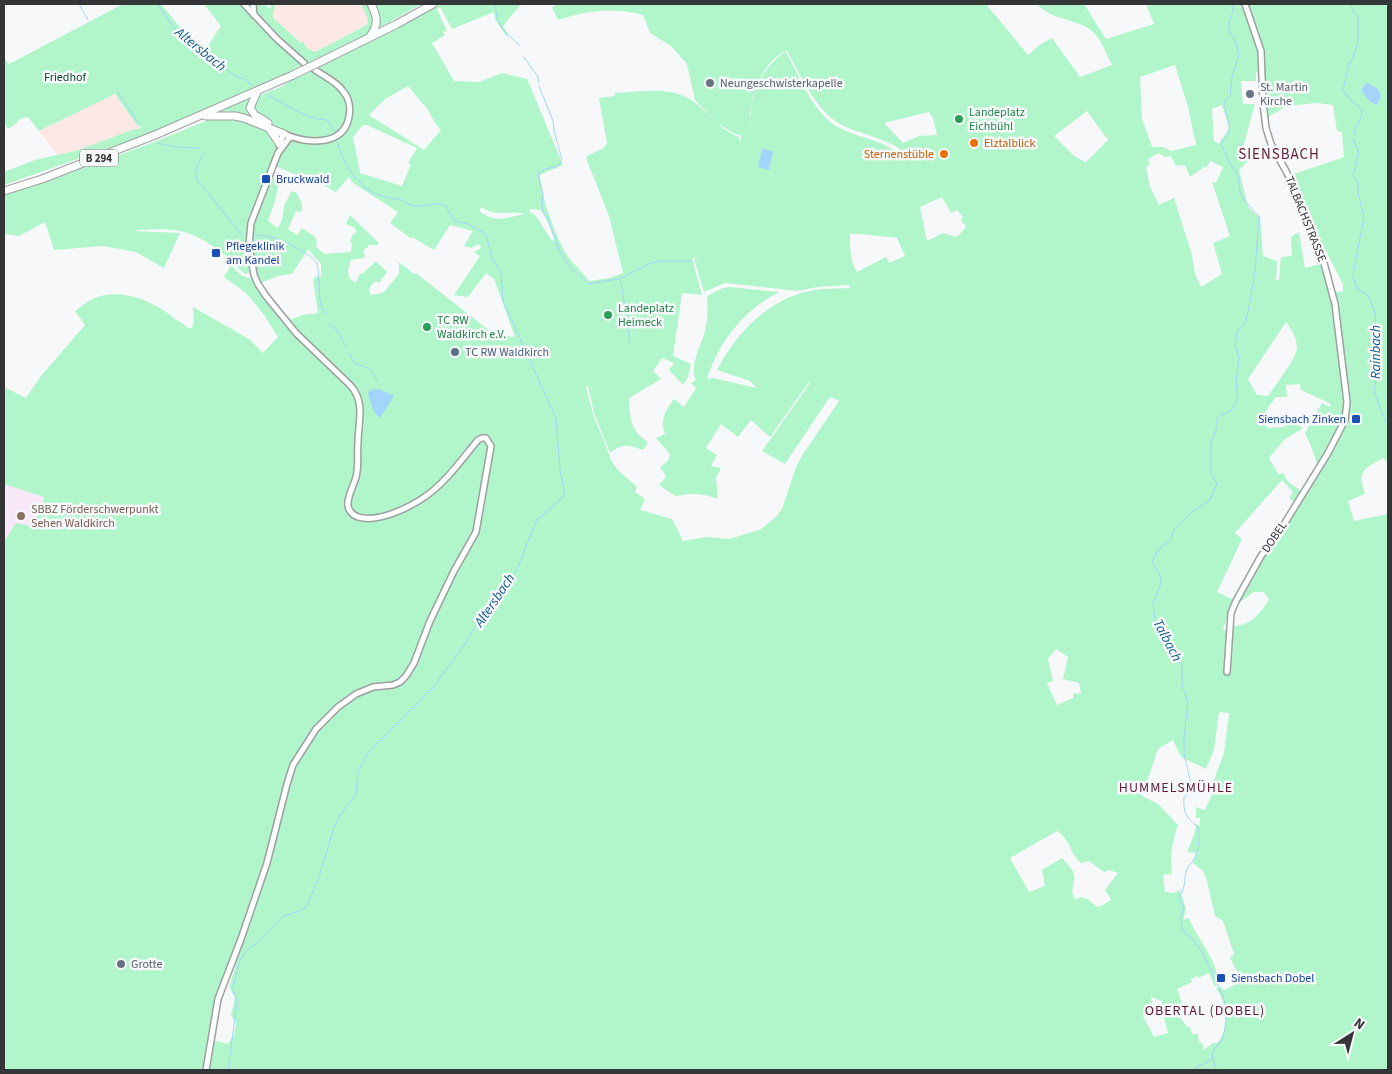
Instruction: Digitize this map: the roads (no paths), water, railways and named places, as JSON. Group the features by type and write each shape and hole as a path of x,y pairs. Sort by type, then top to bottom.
{"highway":[{"path":"369,37 377,22 376,14 370,4"},
{"name":"B 294","path":"4,191 42,179 204,115 324,60 433,4"},
{"path":"258,91 250,104 252,112 271,128 279,143"},
{"path":"204,115 244,118 287,135"}],"street":[{"path":"244,4 267,29 304,62"},
{"path":"253,4 254,15"},
{"name":"TALBACHSTRASSE","path":"1245,4 1261,50 1266,128 1271,144 1308,218 1324,263 1338,317 1347,402 1346,410"},
{"path":"287,135 312,141 330,139 341,133 348,121 350,104 345,92 337,84 315,70"},
{"path":"278,153 279,143 287,135"},
{"path":"206,1070 218,999 267,863 286,784 293,765 316,729 338,707 361,692 393,685 400,682 406,676 414,663 430,621 454,571 476,532 492,446 486,438 478,440 441,483 426,496 396,512 369,519 354,516 349,510 348,503 356,476 358,459 360,409 358,395 296,333 266,296 256,280 248,245 251,223 278,153 287,135"},
{"name":"DOBEL","path":"1227,672 1231,613 1236,601 1261,556 1278,534 1328,453 1345,420 1346,410"}],"water":[{"path":"1368,83 1378,89 1381,96 1377,105 1369,101 1361,90"},
{"path":"762,149 773,151 769,170 758,167"},
{"path":"379,389 394,396 380,418 374,412 368,394 370,390"}],"waterway":[{"path":"79,4 88,20"},
{"name":"Altersbach","path":"157,4 174,28 208,52 231,73 245,79 253,86"},
{"path":"495,4 499,24 520,46"},
{"name":"Talbach","path":"1216,1070 1212,1055 1221,1041 1225,1030 1227,1010 1224,999 1203,953 1182,930 1181,916 1184,908 1179,896 1182,892 1186,871 1196,853 1199,830 1188,818 1184,807 1184,797 1187,795 1191,784 1184,754 1188,703 1182,684 1182,665 1155,620 1153,604 1161,583 1161,577 1152,562 1158,550 1171,539 1174,529 1192,512 1210,500 1217,484 1211,473 1211,442 1217,428 1217,419 1219,416 1231,411 1238,398 1236,382 1239,358 1235,345 1237,332 1246,321 1251,296 1259,219 1242,196 1238,175 1230,164 1221,144 1230,130 1224,103 1230,96 1232,77 1239,55 1236,43 1229,31 1229,22 1233,11 1232,4"},
{"name":"Rainbach","path":"1351,4 1352,10 1358,16 1358,42 1349,64 1343,90 1350,100 1362,109 1354,134"},
{"path":"523,56 538,77 539,83"},
{"path":"539,86 553,121 562,160 558,166 545,169 538,174 543,194 542,209 560,252 568,265 585,281"},
{"path":"117,91 139,124"},
{"name":"Altersbach","path":"268,95 311,117 327,120 335,131"},
{"name":"Rainbach","path":"1353,139 1359,153 1353,176 1358,182 1358,193 1364,217 1353,275 1357,289 1368,295 1375,313 1378,363 1374,392 1388,424"},
{"name":"Altersbach","path":"228,1070 237,1002 233,988 240,960 247,950 258,942 282,917 302,910 307,906 319,877 334,827 356,794 358,772 368,753 431,690 465,644 487,607 509,583 518,567 536,521 564,496 556,418 503,301 501,271 492,259 486,234 468,224 454,221 446,206 440,204 412,205 400,199 388,198 367,189 359,182 346,164 337,142"},
{"path":"157,143 175,147 199,148"},
{"path":"203,154 195,172 197,180 243,236"},
{"path":"254,235 272,237 285,242 315,260 318,268 320,302 325,314"},
{"path":"619,279 651,263 660,261 692,261"},
{"path":"588,284 618,279 621,282 630,342"},
{"path":"329,323 337,331 346,347"},
{"path":"349,353 354,363 370,369 378,381"},
{"path":"1192,1070 1213,1059"}],"place":[{"name":"Neungeschwisterkapelle","path":"710,83"},
{"name":"St. Martin Kirche","path":"1250,94"},
{"name":"Landeplatz Eichbühl","path":"959,119"},
{"name":"Elztalblick","path":"974,143"},
{"name":"Sternenstüble","path":"944,154"},
{"name":"Bruckwald","path":"266,179"},
{"name":"Pflegeklinik am Kandel","path":"216,253"},
{"name":"Landeplatz Heimeck","path":"608,315"},
{"name":"TC RW Waldkirch e.V.","path":"427,327"},
{"name":"TC RW Waldkirch","path":"455,352"},
{"name":"Siensbach Zinken","path":"1356,419"},
{"name":"SBBZ Förderschwerpunkt Sehen Waldkirch","path":"21,516"},
{"name":"Grotte","path":"121,964"},
{"name":"Siensbach Dobel","path":"1221,978"}],"district":[{"name":"SIENSBACH","path":"1279,154"},
{"name":"HUMMELSMÜHLE","path":"1176,787"},
{"name":"OBERTAL (DOBEL)","path":"1205,1010"}],"park label":[{"name":"Friedhof","path":"65,77"}]}
